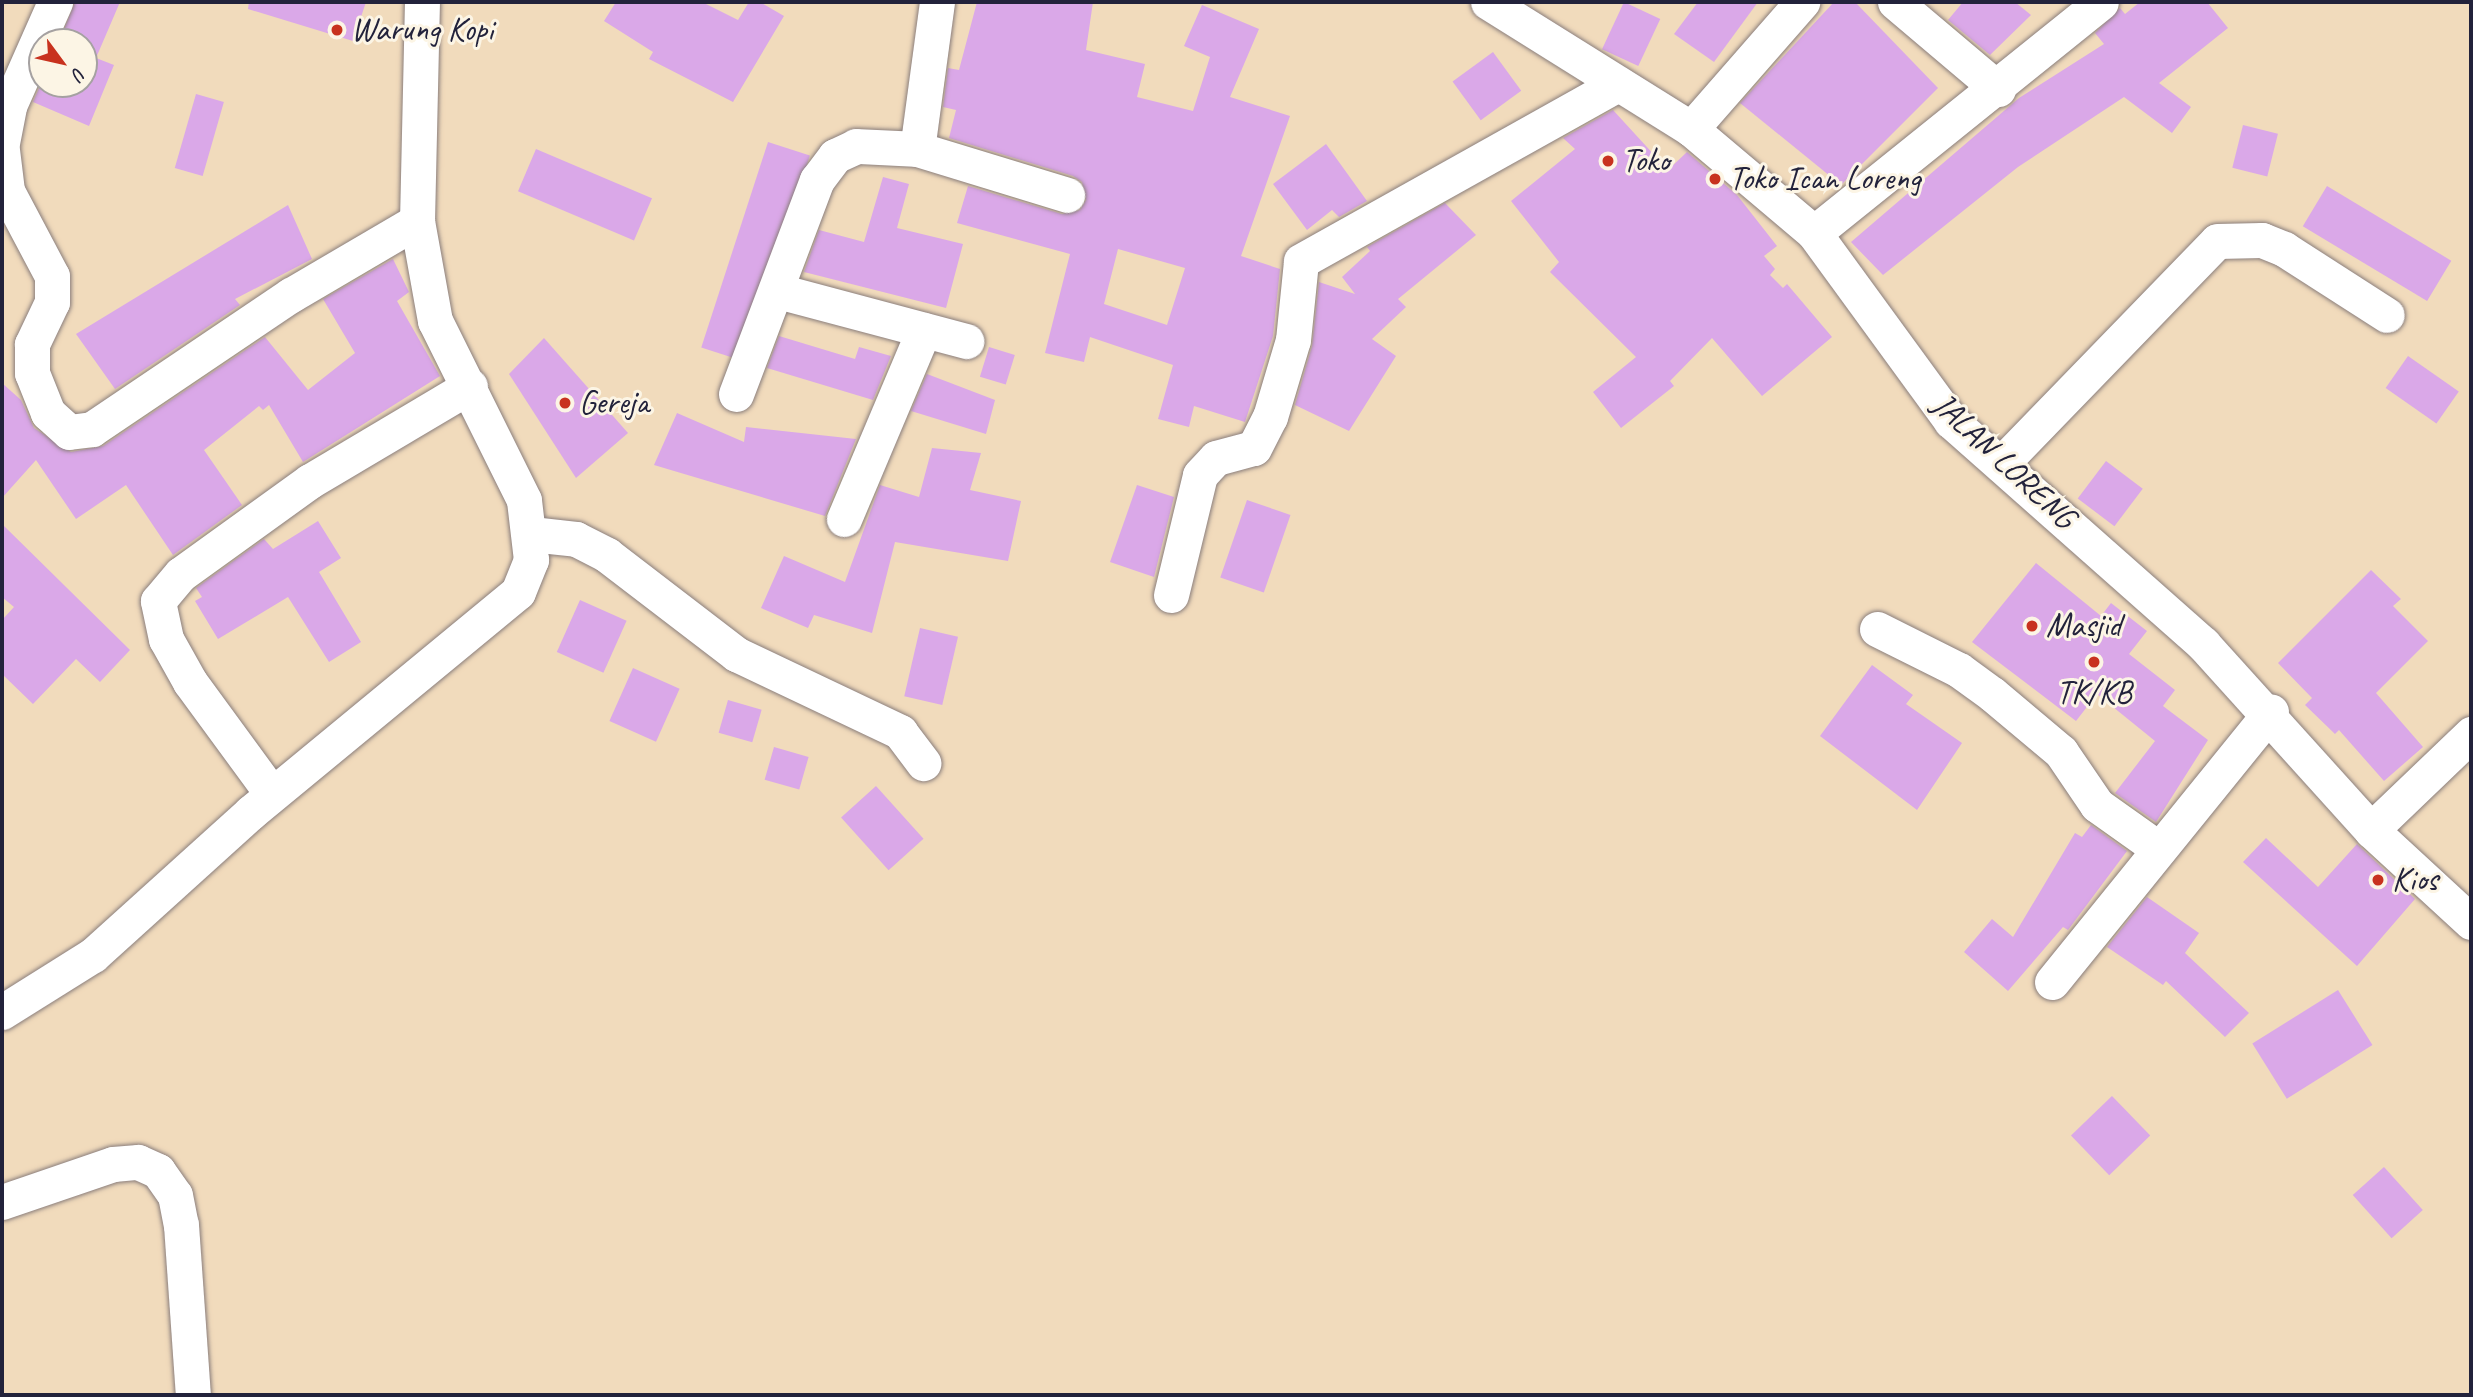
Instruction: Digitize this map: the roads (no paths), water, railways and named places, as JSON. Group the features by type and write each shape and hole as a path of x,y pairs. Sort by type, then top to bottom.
{"street":[{"path":"2,143 9,106 55,2"},
{"path":"2,1012 93,955 272,794 518,592 531,561 531,534 524,500 470,386 435,321 416,221 422,2"},
{"path":"917,149 936,2"},
{"name":"JALAN LORENG","path":"1488,2 1691,129 1814,233 1910,371 1951,421 2129,574 2271,712 2371,830 2471,922"},
{"path":"1691,129 1802,2"},
{"path":"1895,2 1998,89"},
{"path":"1814,233 1998,89 2101,2"},
{"path":"1171,595 1200,475 1216,458 1254,448 1270,417 1293,340 1301,261 1618,84"},
{"path":"736,394 778,291 808,201 835,156 871,144 917,149 1067,195"},
{"path":"2,150 7,191 52,276 52,302 32,344 32,373 48,413 69,432 92,429 291,295 416,221"},
{"path":"2001,464 2217,241 2263,240 2284,249 2387,315"},
{"path":"778,291 966,341"},
{"path":"844,519 924,330"},
{"path":"272,794 190,682 166,639 158,601 181,574 310,481 470,386"},
{"path":"531,534 576,539 607,555 736,654 900,732 923,763"},
{"path":"1877,629 1959,670 1992,694 2061,752 2097,804 2159,849"},
{"path":"2052,982 2271,712"},
{"path":"2371,830 2471,734"},
{"path":"2,1202 113,1164 138,1162 158,1171 175,1195 181,1225 193,1395"}],"place":[{"name":"Warung Kopi","path":"337,30"},
{"name":"Toko","path":"1608,161"},
{"name":"Toko Ican Loreng","path":"1715,179"},
{"name":"Gereja","path":"565,403"},
{"name":"Masjid","path":"2032,626"},
{"name":"TK/KB","path":"2094,662"},
{"name":"Kios","path":"2378,880"}]}
